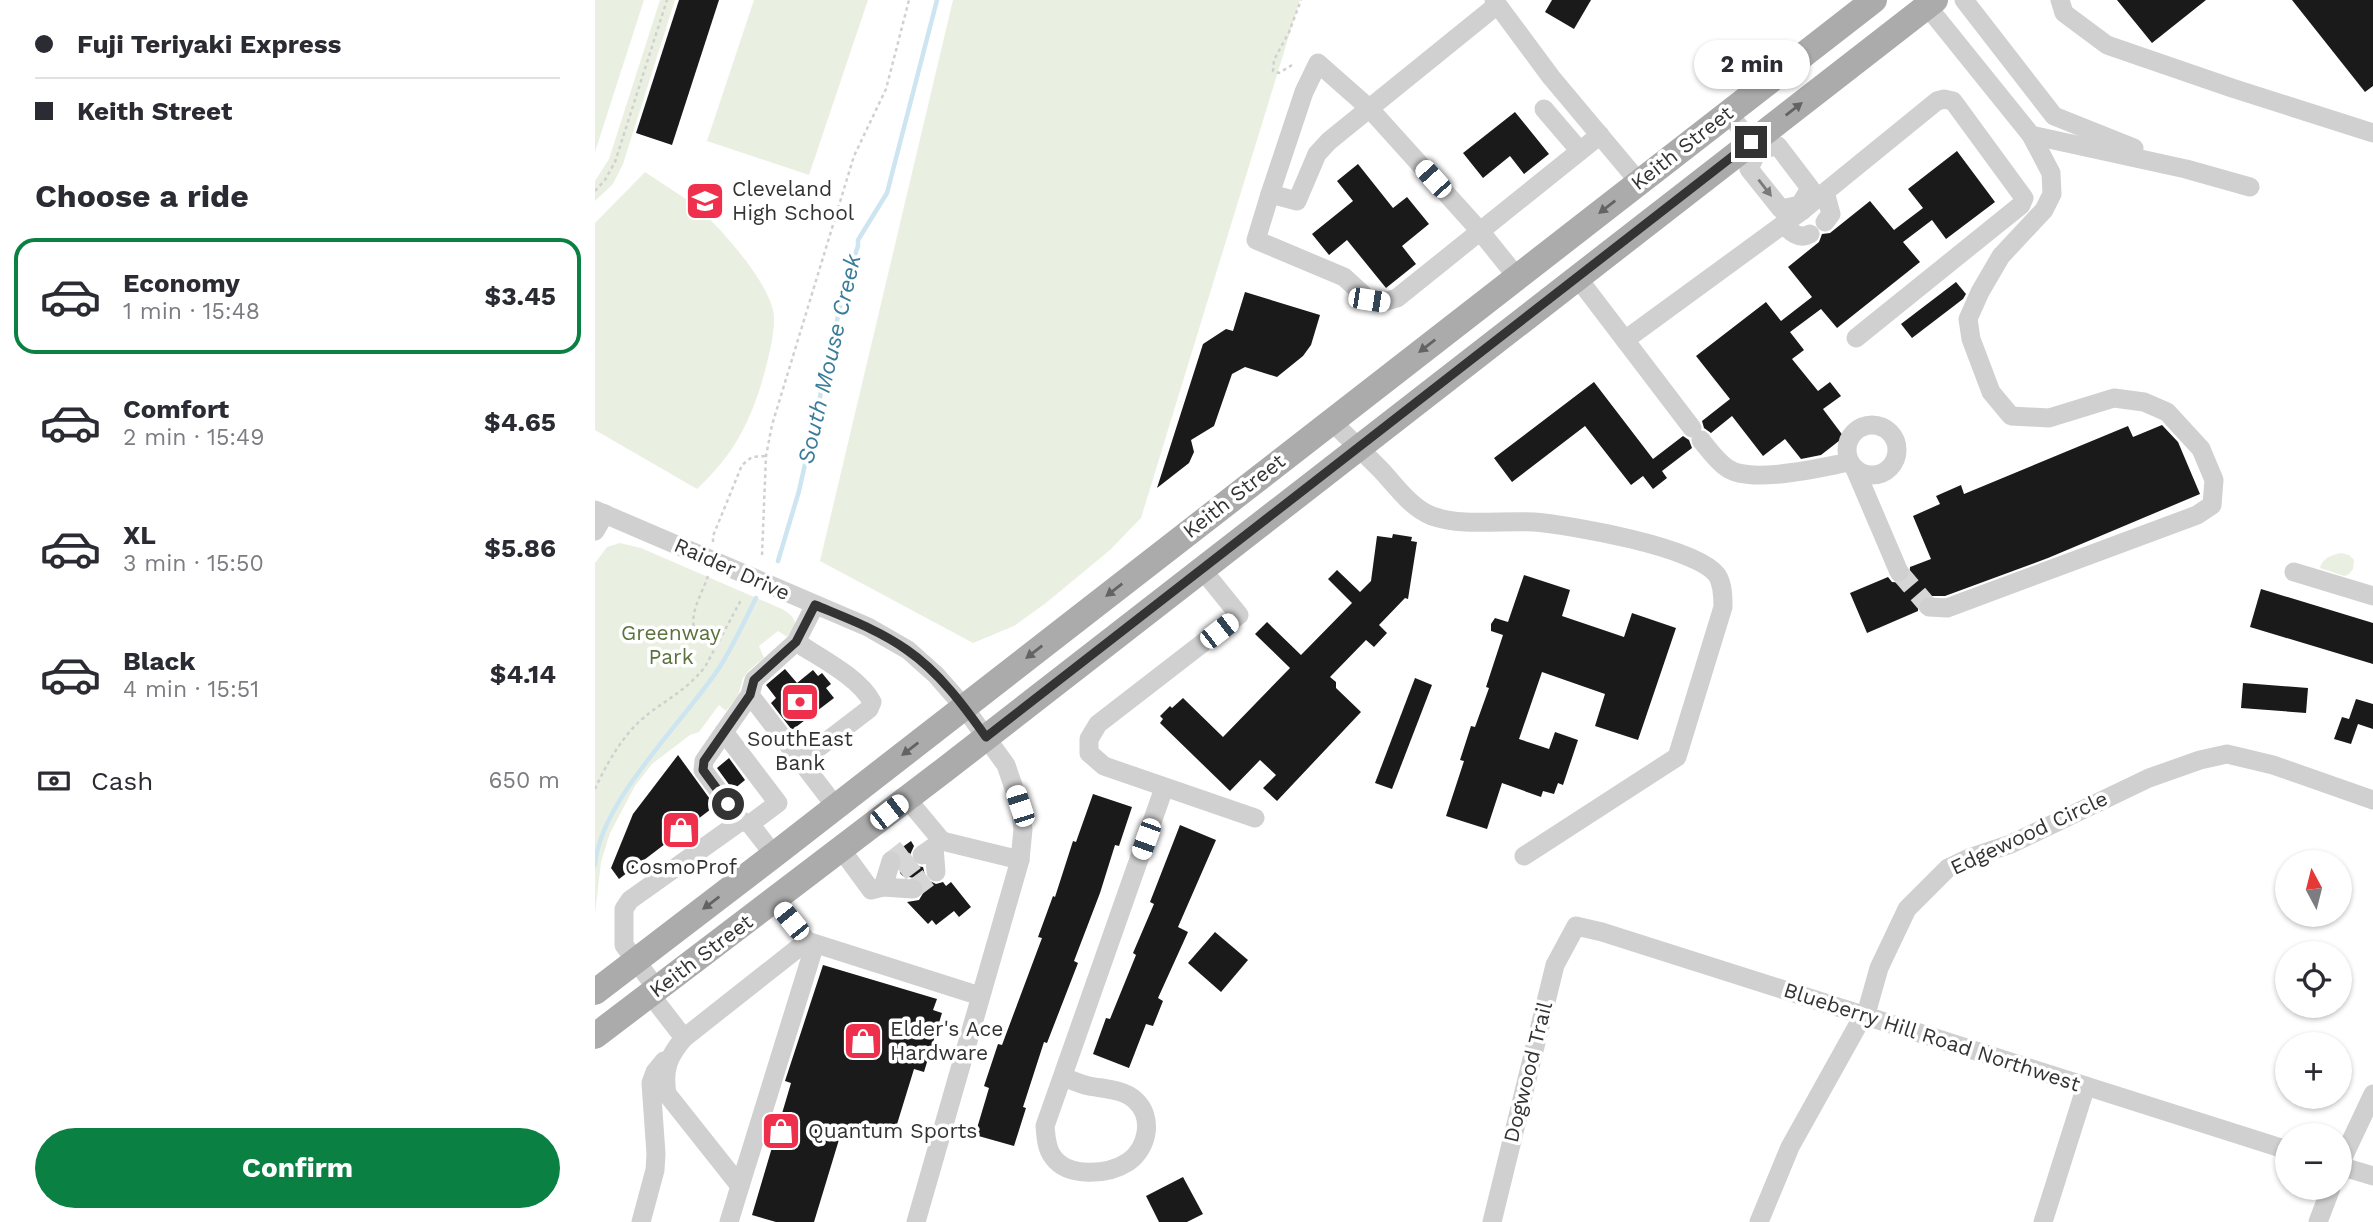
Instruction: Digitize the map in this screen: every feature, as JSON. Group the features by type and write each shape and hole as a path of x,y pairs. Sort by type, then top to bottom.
{"main road":[{"name":"Keith Street","path":"602,987 1874,0"},
{"name":"Keith Street","path":"601,1032 907,799 1577,277 1755,146 1929,2"},
{"path":"1201,568 1197,554 1198,542 1265,487 1285,456"}],"street":[{"path":"1964,0 2054,116 2186,169"},
{"path":"2060,0 2064,13 2107,45 2373,132"},
{"path":"1270,194 1297,201 1317,154 1495,2 1551,77 1639,182"},
{"path":"1929,2 2031,135 2052,173 2052,194 2044,210 2001,256 1968,319 1971,338 1991,392 2011,416 2049,418 2114,398 2144,402 2167,412 2201,449 2214,480 2213,505 2197,515 1947,608 1929,607"},
{"path":"1517,277 1480,232 1369,108 1318,62 1304,92 1256,240 1344,277 1369,300 1384,302 1397,298 1480,232 1600,135"},
{"path":"1625,340 1783,225 1801,207 1825,192 1937,101 1953,101 2024,198 2021,205 1856,338"},
{"path":"1544,109 1580,151"},
{"path":"1728,113 1755,146"},
{"path":"2031,135 2186,169 2250,187"},
{"path":"1755,146 1778,146 1810,187 1801,207"},
{"path":"1755,146 1749,169 1781,209 1801,207"},
{"path":"1783,225 1795,235 1805,237 1818,228 1831,214 1825,192"},
{"path":"1577,277 1697,434 1729,470 1765,476 1853,466 1899,572"},
{"path":"1331,421 1411,502 1433,516 1453,520 1534,522 1587,528 1677,553 1702,563 1717,575 1723,607 1677,757 1524,856"},
{"name":"Raider Drive","path":"598,518 711,559 868,627 908,650 936,675 964,707 1006,765 1020,806 1023,829 1020,860 916,1222"},
{"path":"1201,568 1239,615 1098,724 1089,739 1089,753 1104,766 1255,818"},
{"path":"2294,572 2373,596"},
{"path":"774,855 703,770 704,761 750,695 754,680 796,642 815,605"},
{"path":"796,642 858,684 872,702 869,709 801,761"},
{"path":"750,695 836,807"},
{"path":"724,732 778,803 630,900 624,909 624,945 636,960 653,992 677,1045 665,1076 667,1094 740,1185"},
{"name":"Edgewood Circle","path":"1759,1222 1790,1147 1868,1007 1879,968 1907,909 1948,868 2011,844 2149,778 2200,760 2227,754 2273,765 2373,800"},
{"path":"1063,1077 1089,1086 1109,1089 1134,1099 1145,1116 1146,1136 1139,1150 1128,1162 1111,1168 1077,1173 1067,1169 1052,1156 1047,1144 1045,1126 1164,788"},
{"path":"907,799 936,872"},
{"path":"928,847 1020,860"},
{"path":"841,849 871,890 883,887 913,889"},
{"path":"883,887 895,867"},
{"path":"774,900 811,943 981,996"},
{"name":"Blueberry Hill Road Northwest","path":"1576,926 2275,1146"},
{"name":"Dogwood Trail","path":"1492,1222 1555,965 1576,926"},
{"path":"641,1222 655,1170 651,1083 655,1072 677,1045 811,943"},
{"path":"729,1222 811,943"},
{"path":"2043,1222 2086,1086"},
{"path":"2352,1139 2373,1094"},
{"path":"2352,1169 2373,1176"},
{"path":"2318,1222 2326,1200"}],"path":[{"path":"595,191 615,162 667,0"},
{"path":"762,555 766,456 780,396 848,175 864,132 886,89 909,0"},
{"path":"1292,65 1279,73 1273,71 1274,60 1289,32 1301,0"},
{"path":"714,648 698,636 692,622 693,613 708,578 713,536 742,465 752,457 766,456"},
{"path":"595,789 627,735 642,719 697,677 741,600"}],"green space":[{"path":"595,0 644,0 595,152"},
{"path":"660,0 675,0 623,164 613,184 595,201 595,181 609,159"},
{"path":"754,0 868,0 809,175 707,141"},
{"path":"953,0 1300,0 1141,518 1110,550 1046,603 1014,626 973,643 820,561"},
{"path":"645,172 694,205 730,241 755,273 771,304 774,317 768,361 750,415 729,454 697,489 595,430 595,223"},
{"name":"Greenway Park","path":"620,543 641,548 782,609 792,616 796,627 787,637 778,631 759,646 764,658 743,678 738,696 726,711 719,705 699,732 690,735 652,764 635,786 610,833 601,862 595,914 595,563 607,547"},
{"path":"2341,553 2354,560 2353,569 2348,575 2320,568 2325,559"}],"building":[{"path":"679,0 719,0 672,145 636,133"},
{"path":"1552,0 1591,0 1574,29 1545,12"},
{"path":"2117,0 2206,0 2152,43"},
{"path":"2292,0 2373,0 2373,86 2365,92"},
{"path":"1515,112 1549,154 1524,174 1510,156 1483,178 1463,153"},
{"path":"1957,151 1995,202 1946,239 1932,220 1903,242 1920,262 1837,328 1821,309 1790,332 1804,350 1792,359 1818,391 1830,382 1841,396 1823,409 1844,437 1821,455 1801,459 1785,439 1763,456 1732,416 1711,433 1704,428 1702,421 1730,399 1696,356 1766,302 1781,321 1812,297 1788,267 1819,242 1822,234 1830,233 1870,201 1894,230 1923,208 1908,189"},
{"path":"1358,164 1393,208 1407,197 1429,224 1402,246 1416,264 1386,288 1347,240 1329,255 1312,234 1353,201 1337,181"},
{"path":"1956,282 1966,294 1963,299 1912,338 1901,324"},
{"path":"1245,292 1320,315 1311,345 1303,356 1277,377 1245,367 1232,374 1214,426 1191,440 1194,452 1189,463 1157,488 1203,344 1226,329 1233,331"},
{"path":"1594,382 1653,459 1683,436 1689,440 1692,448 1662,471 1667,478 1653,489 1643,476 1631,485 1585,426 1512,482 1494,458"},
{"path":"2162,425 2178,442 2200,494 2048,558 1945,596 1924,596 1918,601 1918,611 1867,633 1850,593 1888,577 1892,582 1903,583 1909,579 1910,567 1931,559 1913,516 1940,504 1936,496 1961,485 1964,494 2128,426 2133,437"},
{"path":"1393,534 1412,537 1411,541 1417,542 1408,599 1405,598 1379,625 1387,633 1374,647 1366,640 1330,677 1336,682 1336,688 1361,712 1277,801 1263,788 1276,775 1260,760 1230,791 1160,723 1163,719 1160,716 1183,698 1223,737 1290,668 1255,634 1267,622 1301,655 1352,603 1328,579 1337,570 1360,592 1371,581 1377,536 1392,538"},
{"path":"1524,575 1570,590 1562,616 1624,637 1632,613 1676,628 1638,740 1595,726 1605,694 1542,672 1519,739 1549,749 1555,732 1578,740 1563,785 1558,783 1554,794 1543,791 1541,797 1502,783 1487,829 1446,816 1464,761 1460,760 1471,726 1475,727 1489,688 1486,687 1503,635 1491,631 1491,624 1495,618 1508,622"},
{"path":"2261,589 2373,623 2373,664 2250,627"},
{"name":"SouthEast Bank","path":"785,669 797,683 813,670 818,676 822,673 831,684 826,688 834,698 792,730 771,703 776,698 766,685"},
{"path":"1415,678 1432,685 1392,789 1375,783"},
{"path":"2243,683 2308,688 2306,713 2241,708"},
{"path":"2356,699 2373,704 2373,729 2358,724 2351,744 2334,739 2342,717 2349,719"},
{"path":"678,755 715,806 619,879 611,868 633,814"},
{"path":"729,758 745,780 733,790 717,768"},
{"path":"1093,794 1132,807 1119,846 1115,845 1074,961 1078,963 1047,1043 1044,1042 1023,1107 1026,1108 1014,1146 975,1135 989,1088 984,1086 998,1044 1002,1045 1042,938 1038,937"},
{"path":"1180,825 1216,840 1178,927 1188,932 1158,998 1163,1001 1153,1026 1146,1024 1129,1068 1093,1054 1106,1018 1110,1019 1136,955 1133,953 1154,904 1150,902"},
{"path":"911,841 914,846 910,855 912,861 916,866 923,867 926,879 936,884 943,882 946,886 951,882 971,907 959,917 954,911 936,925 932,920 928,924 907,902 919,900 925,890 920,879 900,873 903,859 897,851"},
{"path":"1215,932 1248,960 1221,992 1188,963"},
{"name":"Elder's Ace Hardware","path":"823,965 937,999 933,1010 942,1013 924,1072 914,1069 894,1134 859,1123 854,1137 841,1133 814,1222 776,1222 752,1215 791,1083 785,1081"},
{"path":"1183,1177 1203,1214 1187,1222 1159,1222 1146,1196"}],"waterway":[{"name":"South Mouse Creek","path":"778,561 799,491 845,285 858,240 887,193 937,0"},
{"name":"South Mouse Creek","path":"595,865 600,840 612,814 647,761 721,665 756,598"}],"tunnel":[{"path":"1899,572 1929,607"},
{"path":"891,861 913,844"},
{"path":"900,872 922,855"},
{"path":"913,889 936,872"}],"place":[{"name":"Cleveland High School","path":"705,201"},
{"name":"SouthEast Bank","path":"800,702"},
{"name":"CosmoProf","path":"681,830"},
{"name":"Elder's Ace Hardware","path":"863,1041"},
{"name":"Quantum Sports","path":"781,1131"}],"route":[{"path":"728,804 703,770 704,761 750,695 754,680 796,642 815,605 868,627 908,650 936,675 986,737 1751,142"}]}
